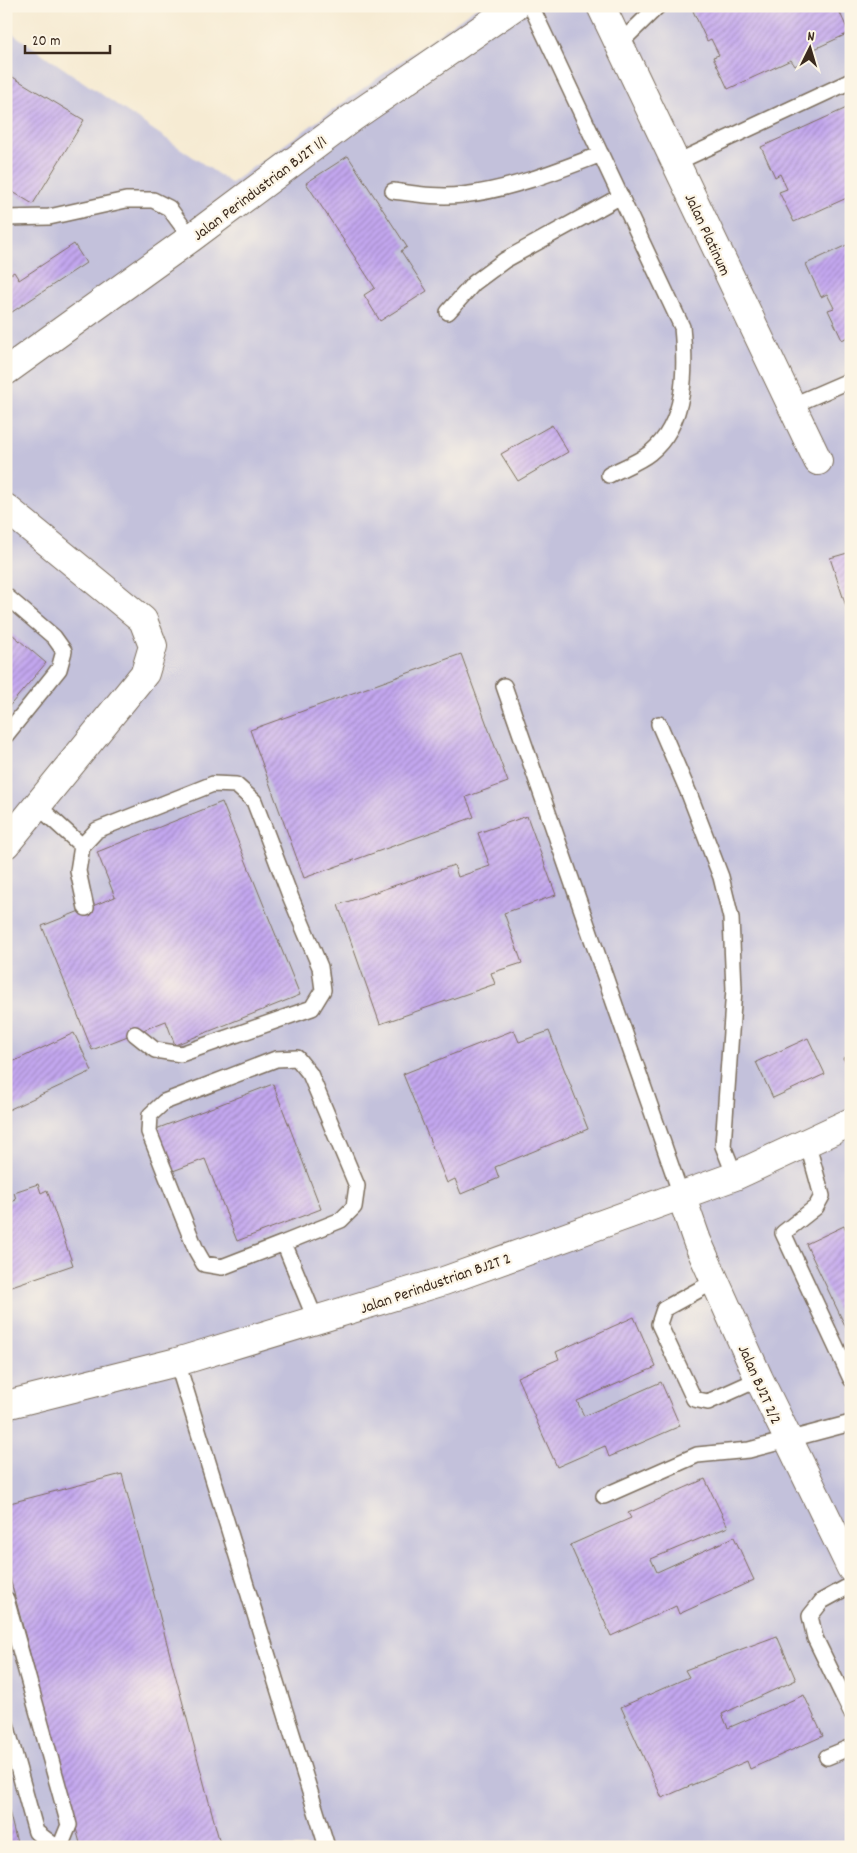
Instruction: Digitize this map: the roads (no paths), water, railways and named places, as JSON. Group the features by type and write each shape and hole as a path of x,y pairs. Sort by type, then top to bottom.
{"street":[{"name":"Jalan Perindustrian BJ2T 1/1","path":"6,371 191,238 352,118 515,6"},
{"name":"Jalan Platinum","path":"601,6 818,461"},
{"path":"6,508 143,620 153,646 145,673 6,844"},
{"name":"Jalan Perindustrian BJ2T 2","path":"6,1405 177,1362 444,1281 735,1176 851,1122"},
{"name":"Jalan BJ2T 2/2","path":"681,1195 697,1241 759,1379 850,1568"}],"lane":[{"path":"531,6 682,327 685,358 684,391 669,429 650,453 609,475"},
{"path":"619,44 658,6"},
{"path":"675,163 851,81"},
{"path":"394,191 429,196 462,195 504,187 601,154"},
{"path":"448,312 474,283 505,260 621,196"},
{"path":"6,218 50,217 107,203 126,200 153,200 169,208 191,238"},
{"path":"791,406 851,380"},
{"path":"6,596 54,637 64,651 59,669 6,735"},
{"path":"504,686 681,1195"},
{"path":"659,724 690,796 721,877 731,918 734,989 723,1146 735,1176"},
{"path":"86,908 78,872 82,846 97,830 213,784 236,785 254,801 320,967 323,990 312,1008 181,1054 155,1050 135,1034"},
{"path":"38,806 82,846"},
{"path":"297,1058 310,1074 357,1186 354,1207 341,1220 284,1243 222,1267 204,1264 196,1250 149,1132 150,1115 164,1102 276,1059 297,1058"},
{"path":"807,1142 822,1196 816,1207 784,1233 851,1379"},
{"path":"284,1243 316,1321"},
{"path":"715,1281 664,1309 659,1324 694,1399 708,1402 759,1379"},
{"path":"177,1362 327,1847"},
{"path":"604,1496 697,1456 749,1450 851,1423"},
{"path":"850,1568 810,1616 814,1638 851,1712"},
{"path":"6,1599 69,1825 60,1847"},
{"path":"6,1724 36,1832 56,1847"},
{"path":"827,1758 851,1747"}]}
